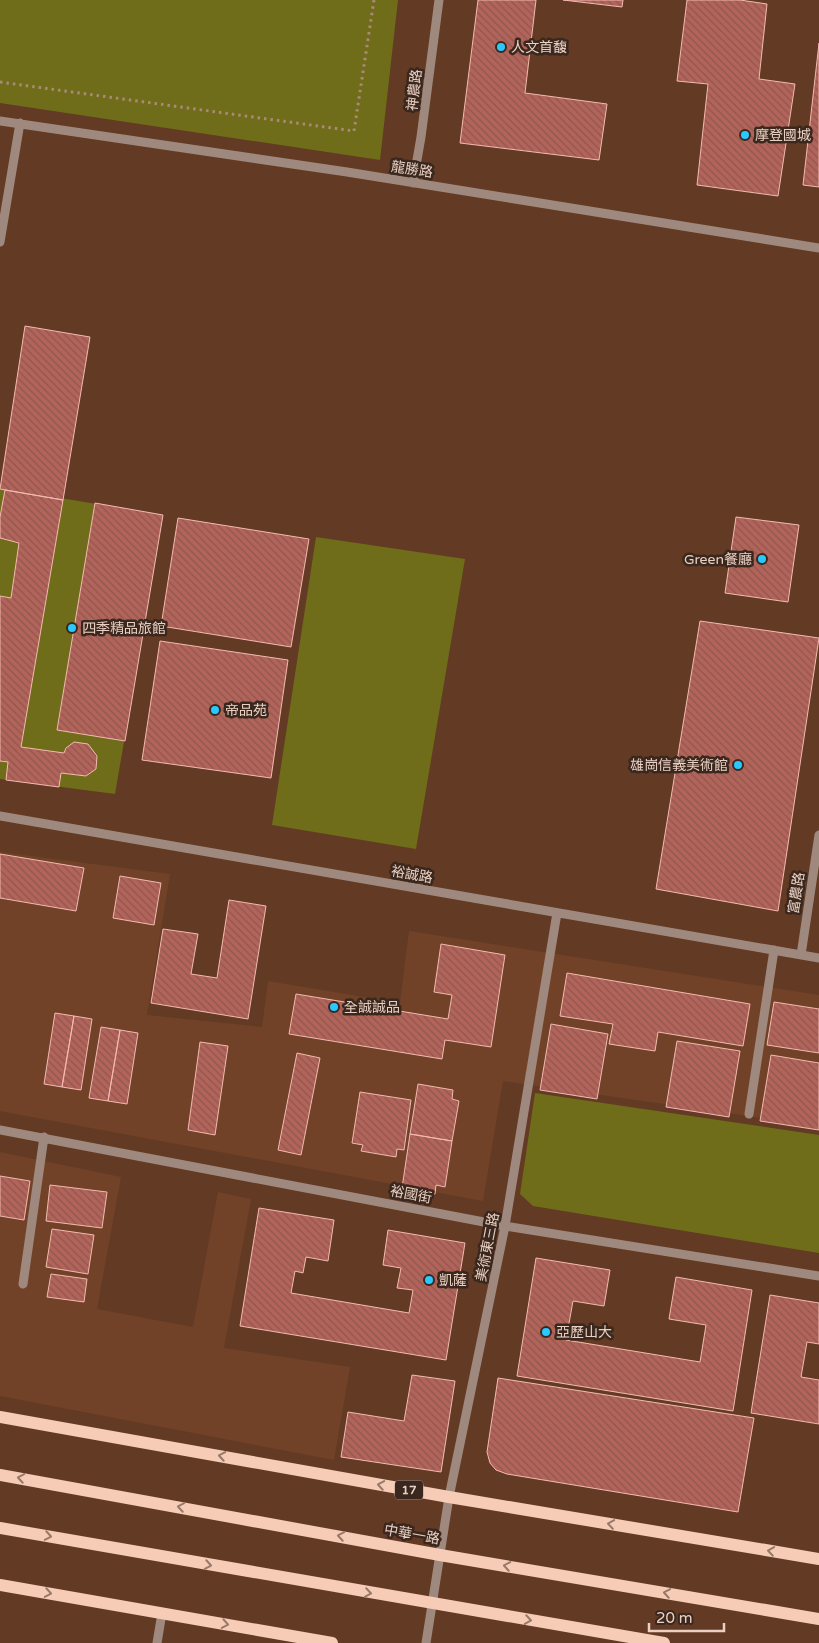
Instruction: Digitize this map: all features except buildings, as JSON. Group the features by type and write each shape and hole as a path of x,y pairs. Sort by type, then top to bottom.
{"main road":[{"name":"17","path":"0,1416 449,1497 819,1559"},
{"name":"中華一路","path":"0,1475 440,1555 819,1619"},
{"path":"0,1528 664,1643"},
{"path":"0,1584 332,1643"}],"street":[{"name":"神農路","path":"412,183 421,137 439,0"},
{"name":"龍勝路","path":"0,121 412,183 819,248"},
{"path":"0,242 20,123"},
{"name":"裕誠路","path":"0,816 819,958"},
{"name":"富農路","path":"800,955 819,835"},
{"name":"美術東三路","path":"426,1643 449,1497 505,1226 557,913"},
{"path":"749,1114 774,950"},
{"name":"裕國街","path":"0,1130 505,1226 819,1276"},
{"path":"23,1284 44,1137"},
{"path":"157,1643 162,1613"}],"path":[{"path":"0,82 354,131 374,0"}],"shaded area":[{"path":"0,0 398,0 380,160 0,103"},
{"name":"四季精品旅館","path":"0,488 163,515 115,794 0,779"},
{"path":"316,537 465,559 416,849 272,825"},
{"path":"0,852 170,874 147,1015 262,1027 268,981 400,1003 409,931 819,995 819,1126 503,1081 483,1201 0,1111"},
{"path":"535,1093 819,1135 819,1253 533,1206 520,1194"},
{"path":"0,1152 121,1177 97,1309 193,1327 218,1192 251,1199 224,1348 350,1367 334,1460 0,1396"}],"place":[{"name":"人文首馥","path":"501,47"},
{"name":"摩登國城","path":"745,135"},
{"name":"Green餐廳","path":"762,559"},
{"name":"四季精品旅館","path":"72,628"},
{"name":"帝品苑","path":"215,710"},
{"name":"雄崗信義美術館","path":"738,765"},
{"name":"全誠誠品","path":"334,1007"},
{"name":"凱薩","path":"429,1280"},
{"name":"亞歷山大","path":"546,1332"}]}
